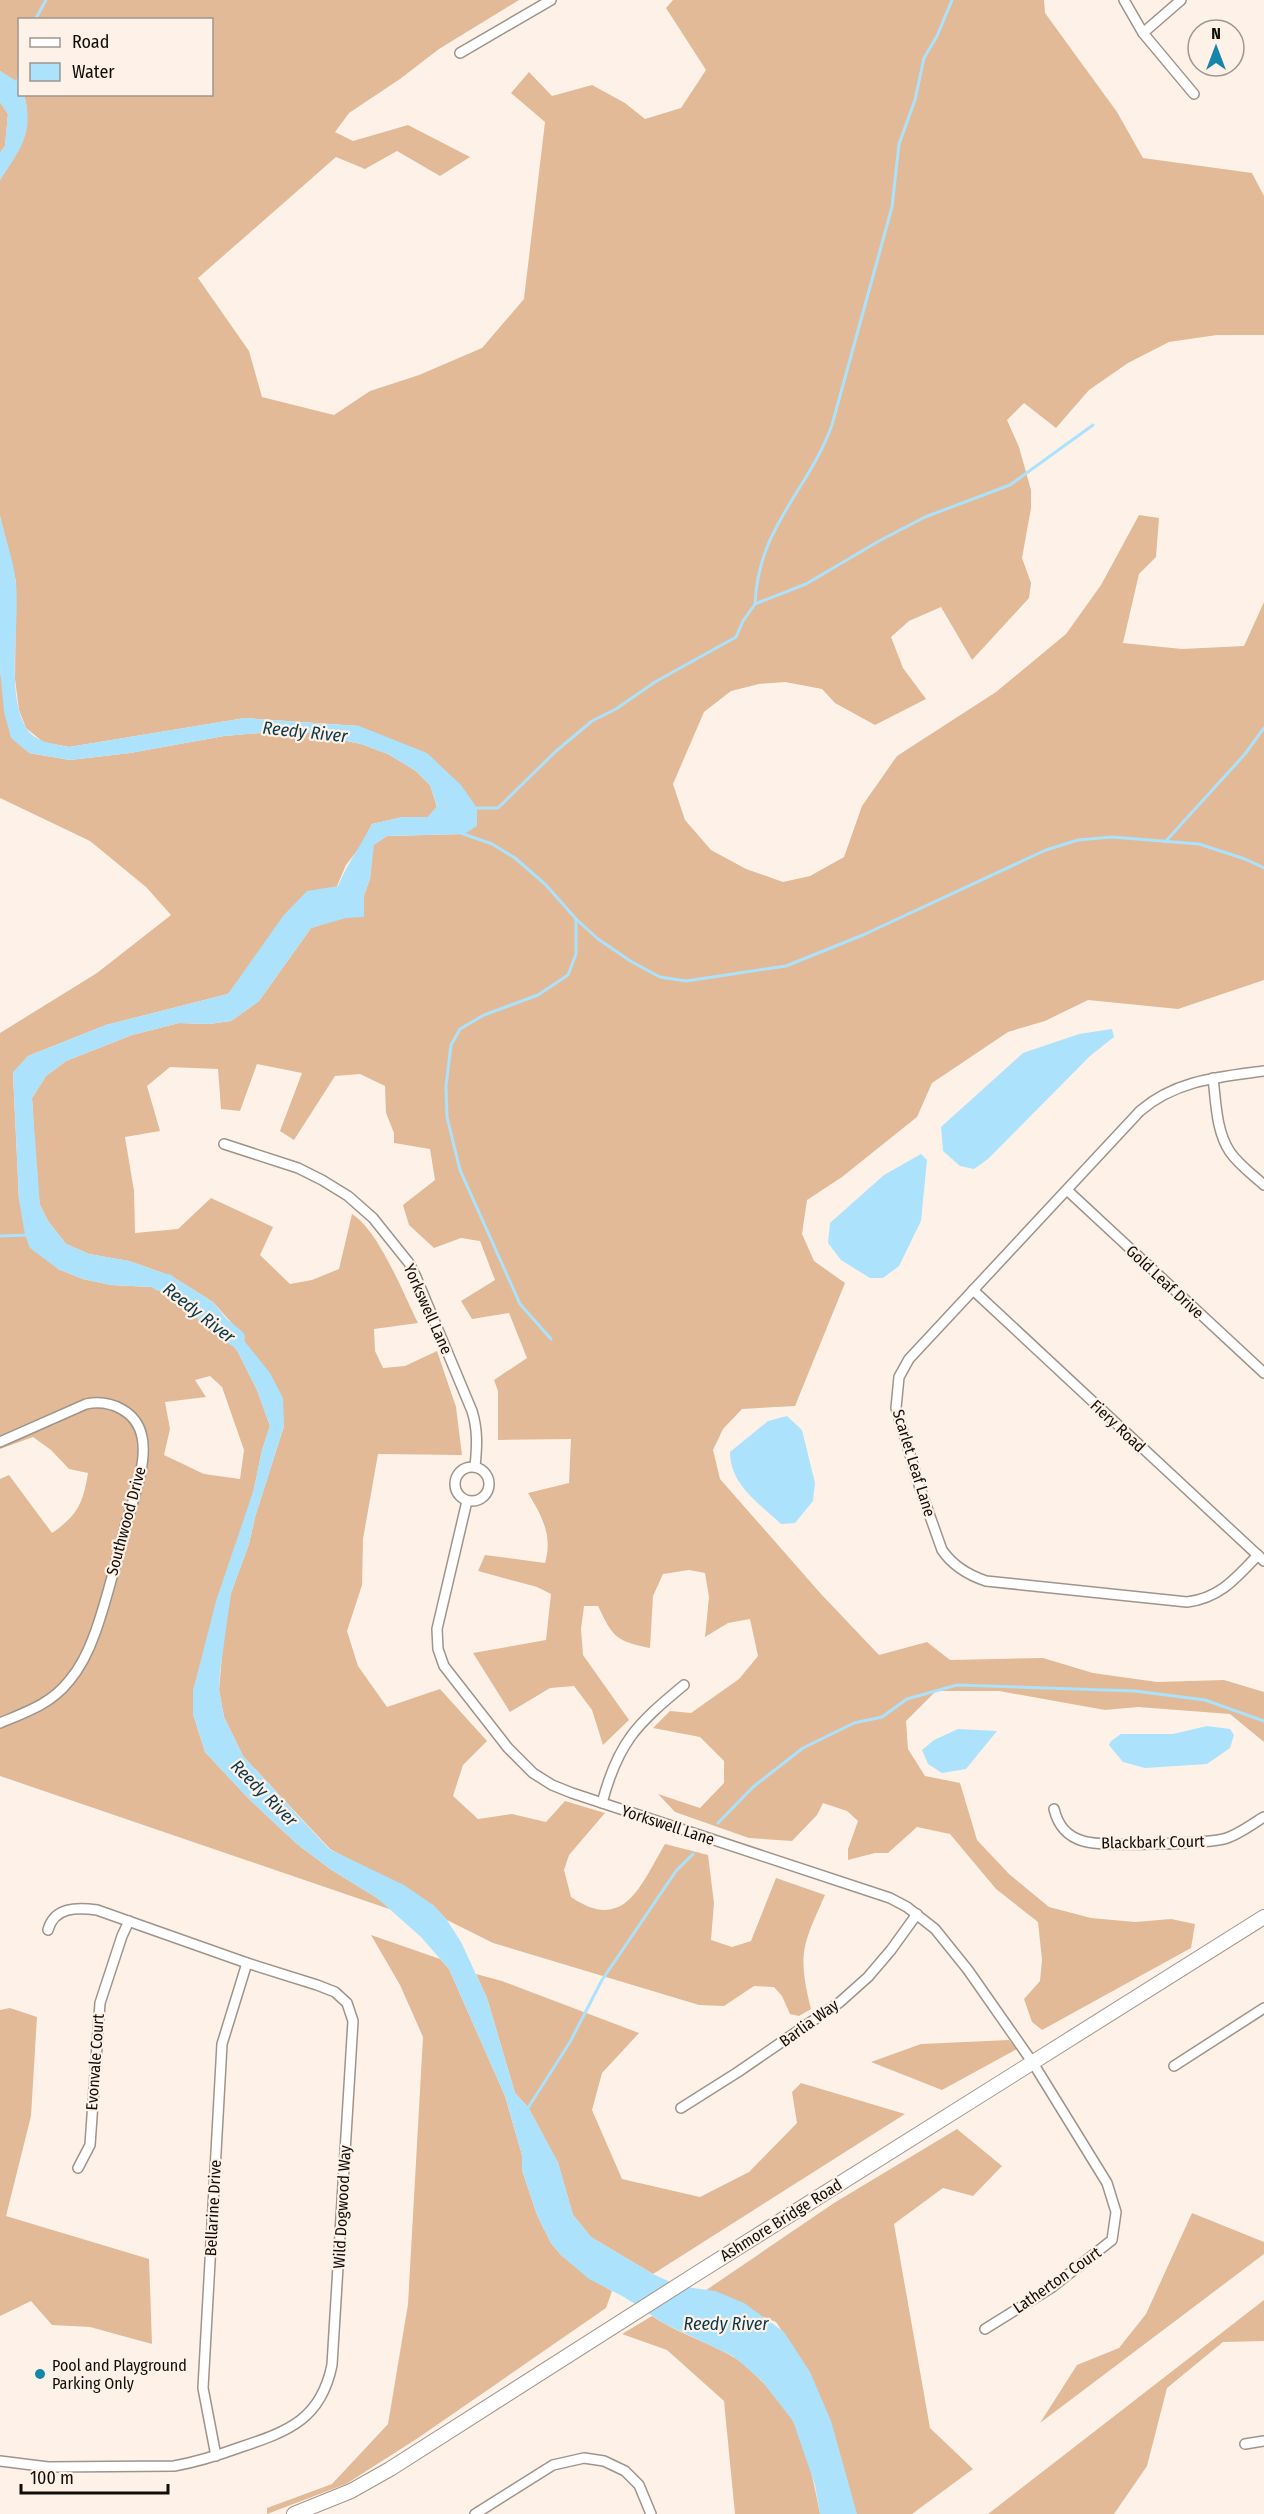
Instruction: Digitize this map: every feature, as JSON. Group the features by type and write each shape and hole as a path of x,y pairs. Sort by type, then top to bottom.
{"main road":[{"name":"Ashmore Bridge Road","path":"294,2514 351,2491 390,2469 1264,1917"}],"street":[{"path":"460,53 551,0"},
{"path":"1124,0 1143,33 1194,94"},
{"path":"1143,33 1181,0"},
{"name":"Scarlet Leaf Lane","path":"1261,1558 1218,1594 1187,1602 986,1581 967,1573 942,1550 901,1428 896,1400 899,1377 909,1359 1149,1103 1181,1085 1264,1071"},
{"path":"1213,1078 1224,1141 1236,1160 1264,1185"},
{"name":"Yorkswell Lane","path":"224,1144 298,1168 322,1180 348,1196 373,1218 394,1242 416,1277 472,1411 476,1424 475,1467"},
{"name":"Gold Leaf Drive","path":"1067,1190 1264,1373"},
{"name":"Fiery Road","path":"973,1290 1261,1558"},
{"name":"Southwood Drive","path":"0,1442 86,1404 100,1402 121,1408 129,1414 140,1429 144,1445 140,1470 104,1604 95,1633 82,1661 69,1682 52,1699 0,1723"},
{"path":"475,1467 488,1478 488,1490 481,1499 466,1501 456,1493 454,1482 460,1472 475,1467"},
{"name":"Yorkswell Lane","path":"466,1501 437,1629 438,1649 444,1666 520,1762 552,1785 881,1895 916,1914 935,1929 968,1970 1033,2063"},
{"path":"602,1803 613,1765 630,1734 684,1685"},
{"name":"Blackbark Court","path":"1054,1809 1058,1825 1069,1834 1083,1842 1102,1843 1213,1841 1238,1833 1264,1817"},
{"name":"Wild Dogwood Way","path":"0,2461 48,2467 174,2466 216,2456 277,2435 298,2424 318,2402 326,2388 333,2365 352,2016 347,2003 335,1992 317,1984 247,1963 97,1910 78,1907 62,1912 51,1921 48,1930"},
{"name":"Barlia Way","path":"681,2108 840,2002 868,1977 891,1950 916,1914"},
{"name":"Evonvale Court","path":"78,2168 90,2145 100,2003 114,1957 129,1921"},
{"name":"Bellarine Drive","path":"216,2456 203,2388 222,2044 247,1963"},
{"path":"1174,2066 1264,2008"},
{"name":"Latherton Court","path":"985,2329 1051,2288 1112,2240 1116,2212 1107,2183 1033,2063"},
{"path":"1245,2444 1264,2441"},
{"path":"476,2514 553,2465 584,2458 604,2461 625,2471 639,2485 651,2514"}],"shaded area":[{"path":"0,0 519,0 439,49 400,79 349,113 335,132 353,141 408,125 470,157 440,176 397,151 365,169 336,157 198,278 249,351 262,397 334,415 370,391 419,375 482,348 524,299 545,122 511,93 529,72 552,96 592,85 625,103 645,119 681,108 706,70 666,8 673,0 1044,0 1045,13 1117,112 1143,158 1252,173 1264,196 1264,335 1217,335 1169,342 1128,363 1089,390 1056,428 1024,403 1007,420 1019,447 1031,490 1031,508 1022,558 1031,583 1029,598 972,660 941,607 909,621 891,637 903,668 926,699 875,725 835,703 822,689 785,682 759,684 731,691 704,712 673,784 685,820 711,850 746,869 783,882 810,876 844,857 862,806 897,756 996,692 1066,634 1101,585 1139,515 1159,518 1156,557 1139,574 1123,643 1182,649 1244,646 1264,602 1264,980 1178,1009 1088,1000 1045,1021 1008,1032 932,1083 917,1117 842,1177 807,1200 802,1234 814,1261 845,1283 795,1406 742,1409 723,1429 713,1450 720,1479 821,1594 879,1655 927,1642 950,1660 1043,1658 1093,1673 1157,1682 1224,1680 1264,1692 1264,1742 1230,1714 1138,1707 1105,1710 999,1691 936,1691 906,1721 908,1749 925,1776 960,1783 977,1840 1009,1874 1049,1907 1091,1918 1135,1922 1171,1919 1195,1924 1191,1948 1042,2030 1032,2022 1024,1999 1040,1981 1042,1960 1038,1922 996,1889 950,1834 917,1827 888,1853 875,1853 848,1860 848,1849 858,1821 847,1811 823,1803 817,1815 792,1841 749,1838 675,1812 658,1794 700,1808 724,1783 724,1761 700,1737 653,1728 670,1711 691,1713 739,1679 758,1656 750,1619 728,1623 705,1637 709,1597 705,1573 689,1570 663,1574 653,1596 650,1648 622,1640 612,1631 598,1606 584,1606 581,1629 583,1655 629,1720 603,1745 592,1710 574,1686 550,1688 510,1712 473,1653 546,1640 551,1594 537,1587 478,1571 485,1555 545,1563 548,1544 545,1526 528,1493 569,1483 571,1439 498,1440 498,1391 494,1380 527,1358 509,1313 472,1319 461,1301 495,1280 480,1241 461,1238 434,1248 409,1225 403,1205 435,1180 430,1149 394,1143 394,1133 386,1113 385,1086 360,1074 335,1076 294,1140 280,1131 302,1073 257,1064 240,1111 221,1109 218,1069 170,1067 147,1086 160,1131 125,1137 134,1191 135,1233 178,1229 211,1198 273,1227 260,1255 290,1284 312,1280 339,1269 352,1214 362,1222 381,1248 418,1323 374,1329 375,1351 383,1368 405,1366 437,1351 456,1407 462,1455 378,1454 363,1539 362,1585 347,1631 358,1666 387,1707 440,1689 487,1741 463,1765 453,1796 478,1819 512,1814 546,1822 565,1801 605,1813 569,1855 564,1870 571,1897 590,1907 605,1910 618,1907 629,1899 639,1888 665,1844 708,1855 714,1903 711,1940 732,1947 751,1941 776,1878 825,1895 804,1950 804,1975 811,2009 799,2016 790,2014 782,1996 774,1987 754,1986 724,2006 699,2005 493,1943 447,1920 433,1905 330,1849 243,1756 224,1717 219,1690 224,1633 231,1593 249,1544 255,1517 284,1426 237,1329 213,1302 163,1273 129,1261 89,1254 66,1244 48,1221 40,1205 37,1187 32,1098 46,1076 66,1061 132,1035 179,1023 209,1024 231,1021 259,1001 311,928 346,917 363,917 364,895 370,879 373,845 387,836 464,834 477,808 359,726 245,718 69,747 43,742 26,728 19,710 15,679 16,582 0,516 0,180 13,160 26,129 27,107 24,96 213,96 213,18 18,18 18,83 0,71"},
{"path":"0,102 8,114 5,146 0,153"},
{"path":"0,668 1,678 29,753 70,760 130,753 224,736 295,730 361,744 388,754 416,771 430,785 437,807 428,817 403,817 372,824 360,847 346,865 337,886 242,976 228,994 106,1025 28,1056 13,1073 19,1200 58,1269 83,1279 111,1285 151,1287 178,1292 200,1303 238,1352 257,1390 270,1426 262,1450 254,1489 193,1691 193,1714 205,1752 248,1798 297,1844 392,1910 0,1776 0,1479 9,1475 52,1533 78,1508 88,1473 69,1469 51,1450 33,1437 0,1449 0,1033 97,973 171,915 146,887 90,841 0,798","holes":["210,1376 222,1387 244,1450 240,1479 204,1474 164,1455 170,1429 165,1402 206,1397 195,1380"]},
{"path":"371,1935 440,1959 449,1969 505,2096 522,2155 522,2170 537,2215 551,2243 561,2255 589,2278 612,2291 606,2308 418,2438 346,2484 267,2514 267,2508 332,2484 388,2424 408,2304 423,2037 400,1985"},
{"path":"476,1974 502,1981 639,2033 602,2073 592,2110 622,2179 700,2197 749,2172 797,2123 792,2092 801,2083 905,2114 653,2274 591,2237 573,2215 558,2163 528,2107 515,2093 487,1998"},
{"path":"10,2008 37,2017 31,2116 6,2216 149,2259 152,2344 90,2327 52,2325 31,2301 0,2316 0,2010"},
{"path":"1009,2040 1017,2049 942,2090 871,2062 921,2044"},
{"path":"957,2129 1002,2166 973,2196 943,2188 894,2224 930,2428 973,2469 912,2514 854,2514 803,2362 776,2322 744,2309 696,2297 834,2203"},
{"path":"1192,2213 1264,2242 1264,2254 1040,2423 1077,2365 1119,2348 1146,2314"},
{"path":"1264,2300 1264,2341 1223,2342 1167,2388 1147,2466 1114,2514 988,2514"},
{"path":"652,2316 738,2360 774,2395 798,2431 810,2466 820,2514 735,2514 724,2401 667,2350 622,2334"}],"water":[{"path":"0,71 18,82 18,96 24,96 28,120 24,140 0,180 0,153 5,146 8,114 0,102"},
{"name":"Reedy River","path":"0,516 16,584 16,695 19,712 25,726 33,736 69,747 245,718 359,726 427,753 461,785 477,808 477,826 464,834 387,836 374,845 370,879 364,895 364,917 346,918 311,928 259,1001 231,1021 209,1024 179,1023 132,1035 66,1061 46,1076 32,1098 40,1205 48,1221 66,1244 89,1254 129,1261 163,1273 213,1302 270,1373 283,1398 284,1426 255,1517 249,1544 231,1593 220,1672 219,1690 224,1717 243,1756 329,1849 404,1885 433,1905 447,1920 461,1942 487,1998 515,2093 528,2107 558,2162 573,2215 591,2237 653,2274 679,2286 715,2291 744,2303 784,2332 810,2372 831,2421 857,2514 820,2514 815,2485 793,2421 761,2380 733,2356 665,2324 624,2297 589,2279 561,2255 551,2243 537,2215 522,2170 522,2155 505,2096 449,1969 421,1937 377,1898 330,1869 297,1844 248,1798 205,1752 193,1714 193,1691 216,1601 254,1489 262,1450 270,1426 257,1390 238,1352 200,1303 178,1292 151,1287 111,1285 83,1279 58,1269 30,1248 25,1235 19,1200 13,1072 28,1056 106,1025 228,994 283,916 307,891 338,886 372,824 403,817 428,817 437,806 430,785 416,771 388,754 361,744 295,730 224,736 130,753 70,760 29,753 11,738 4,712 0,668"},
{"path":"1112,1029 1114,1037 1090,1056 988,1159 974,1169 960,1166 943,1151 941,1127 1023,1053 1079,1034"},
{"path":"921,1154 927,1160 921,1221 899,1266 883,1278 870,1278 841,1260 828,1243 830,1223 884,1175"},
{"path":"787,1416 802,1430 815,1483 813,1501 795,1523 781,1524 740,1484 731,1464 730,1452 768,1421"},
{"path":"1207,1726 1230,1729 1234,1735 1230,1748 1207,1764 1145,1768 1123,1762 1109,1745 1121,1734 1173,1734"},
{"path":"958,1729 997,1731 966,1769 942,1773 928,1764 922,1750 934,1740"}],"waterway":[{"path":"36,18 46,0"},
{"path":"755,604 758,577 774,531 810,470 832,425 892,207 899,144 915,100 924,58 937,36 952,0"},
{"path":"17,83 18,79"},
{"path":"475,808 498,808 555,752 592,721 616,709 655,682 736,637 743,621 755,604 806,584 925,517 1010,485 1093,425"},
{"path":"1165,842 1245,754 1264,728"},
{"path":"461,833 492,844 515,858 546,885 576,919 598,939 632,962 660,977 686,981 786,966 863,935 1046,850 1078,840 1112,837 1199,844 1245,859 1264,868"},
{"path":"551,1339 520,1304 460,1170 447,1117 446,1086 451,1045 460,1029 484,1015 538,995 568,975 576,954 576,919"},
{"path":"0,1236 28,1235"},
{"name":"Reedy River","path":"160,1282 167,1283 236,1338"},
{"path":"718,1823 753,1787 803,1748 854,1723 882,1717 907,1699 957,1685 1135,1691 1205,1700 1264,1721"},
{"path":"526,2111 570,2042 602,1980 676,1871 693,1854"}],"place":[{"name":"Pool and Playground Parking Only","path":"40,2374"}]}
